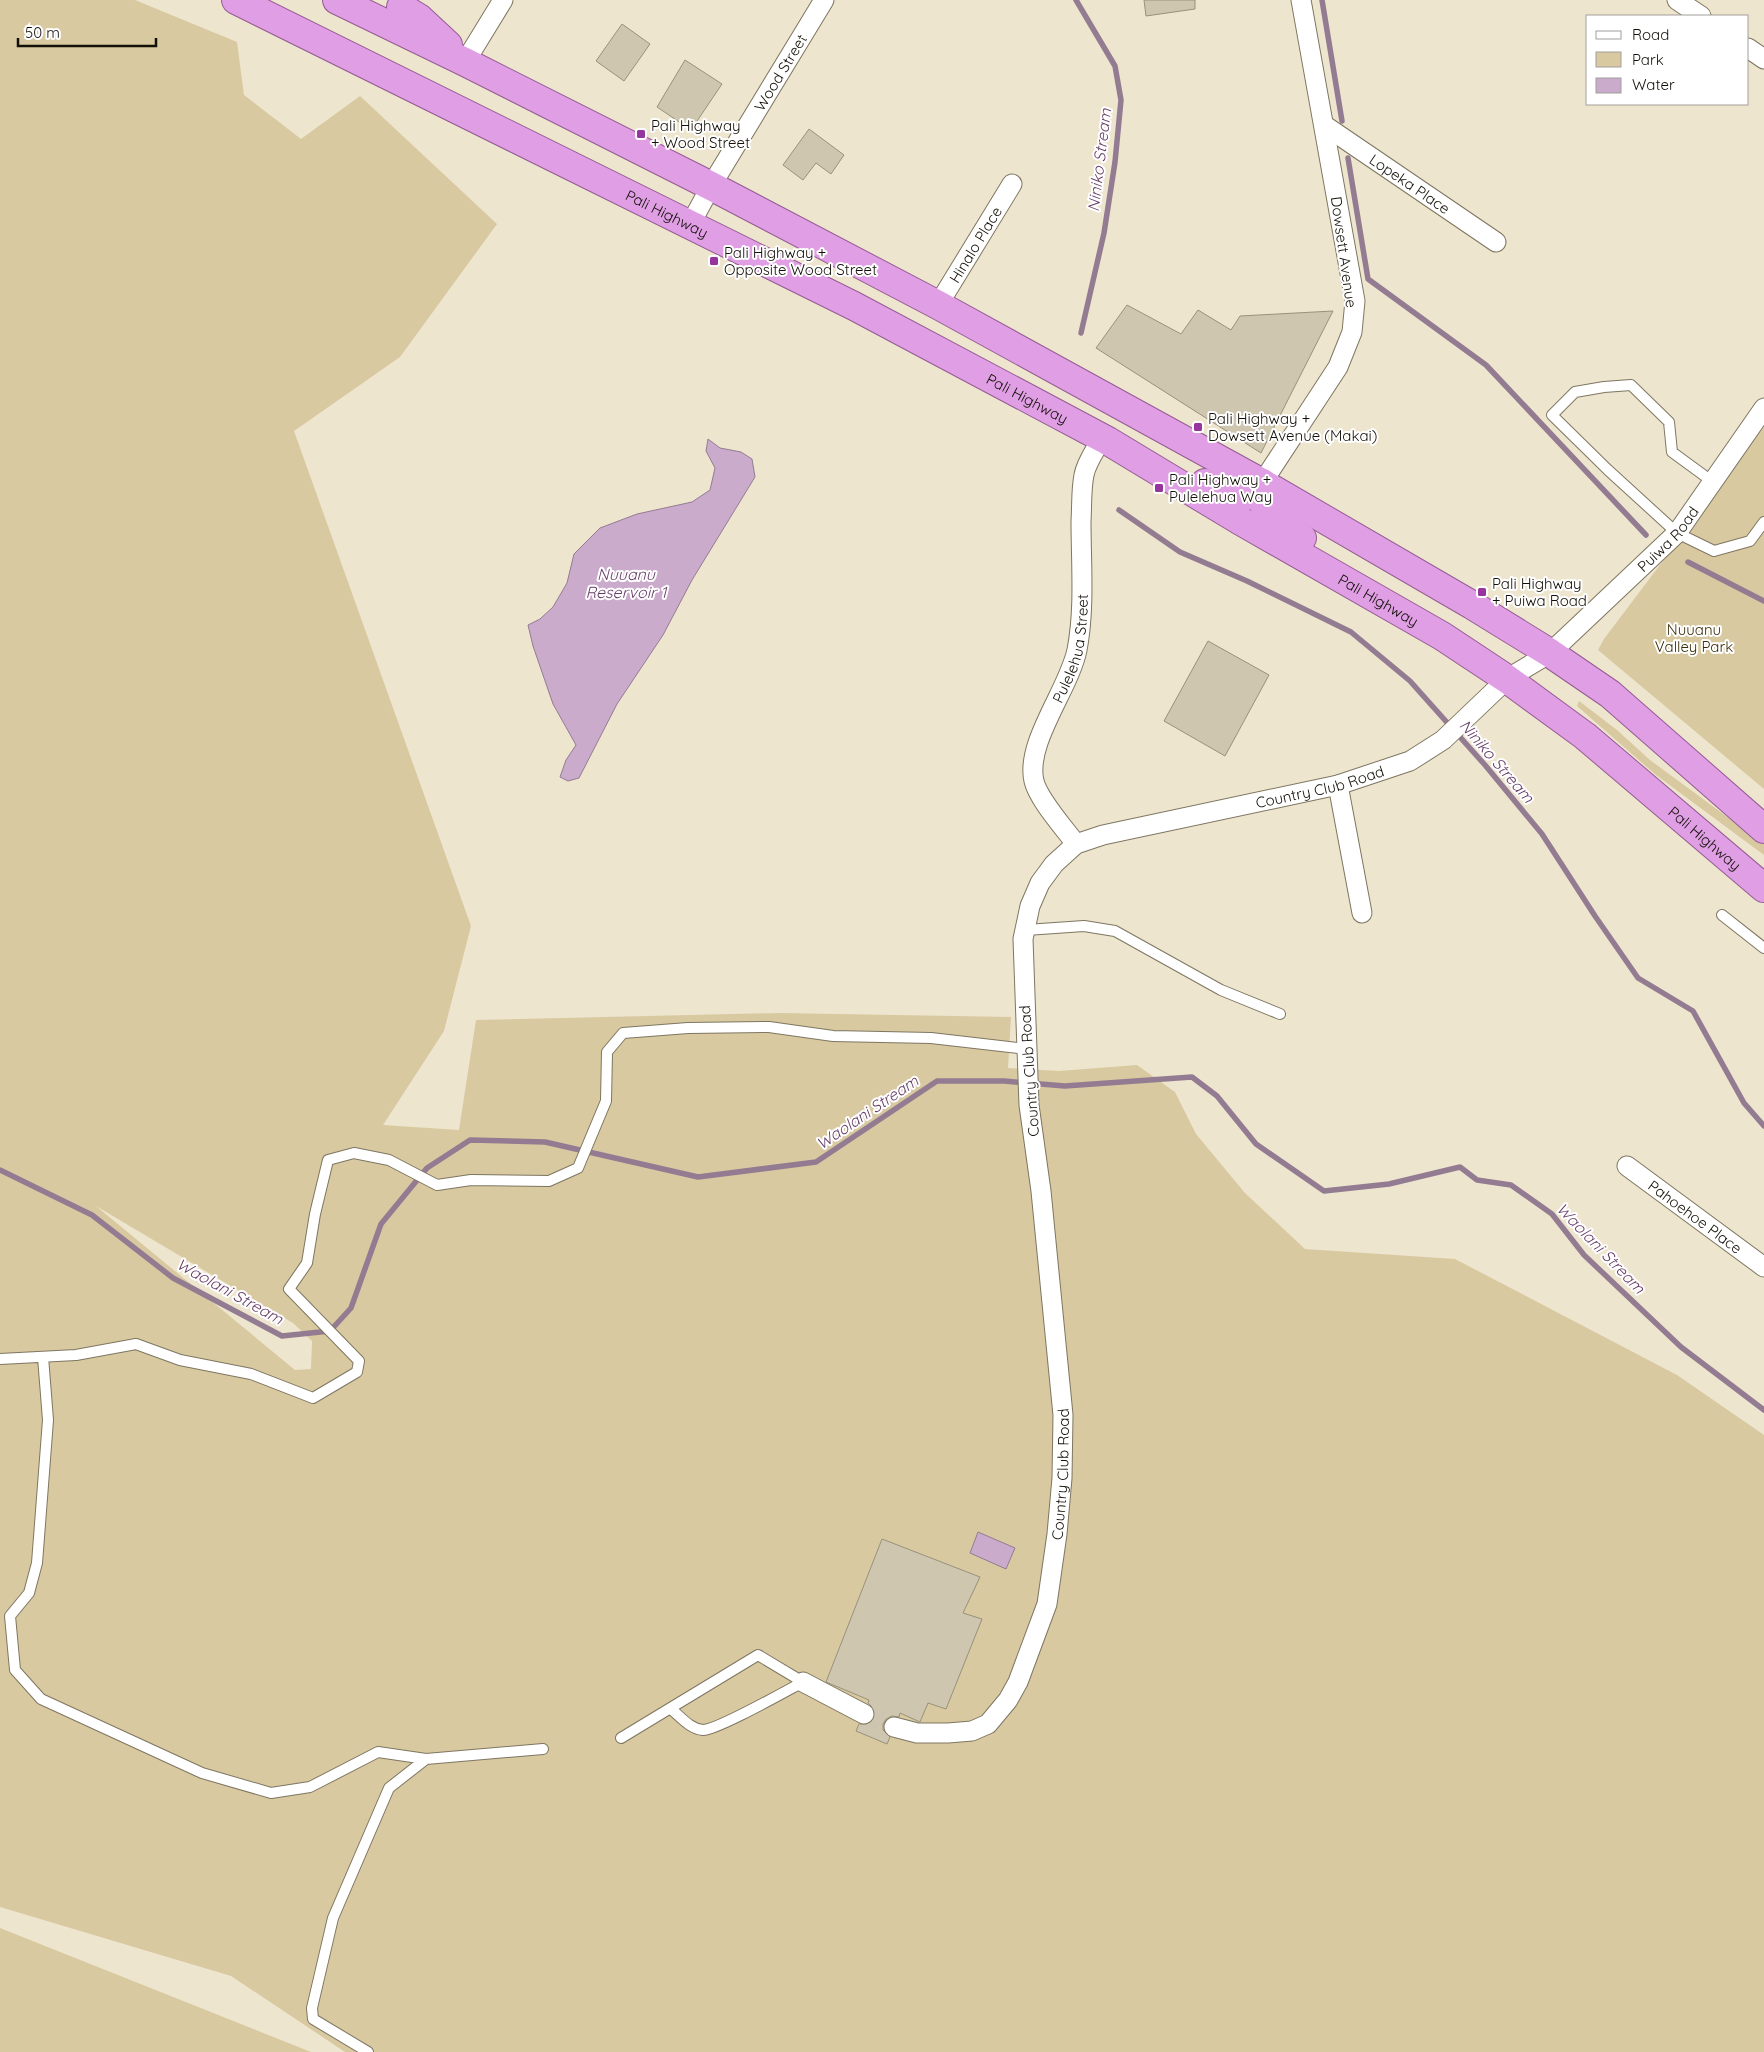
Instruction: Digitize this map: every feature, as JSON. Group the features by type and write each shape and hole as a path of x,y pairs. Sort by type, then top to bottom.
{"highway":[{"name":"Pali Highway","path":"236,0 691,223 862,310 1105,439 1239,520 1442,636 1507,679 1585,736 1764,888"},
{"path":"338,0 711,186 938,305 1262,483 1550,653 1610,694 1764,829"},
{"path":"396,3 419,18 465,62"},
{"path":"1105,439 1126,436 1203,482 1234,497 1247,496 1262,483"},
{"path":"1262,483 1265,509 1278,524 1343,564 1353,584"}],"street":[{"path":"465,62 503,0"},
{"name":"Wood Street","path":"691,223 711,186 824,0"},
{"name":"Dowsett Avenue","path":"1262,483 1338,367 1352,332 1355,301 1301,0"},
{"path":"1677,0 1700,15"},
{"path":"1749,49 1764,60"},
{"name":"Lopeka Place","path":"1324,125 1496,242"},
{"name":"Hinalo Place","path":"938,305 1012,184"},
{"name":"Puiwa Road","path":"1550,653 1677,533 1764,408"},
{"name":"Pulelehua Street","path":"1076,844 1040,795 1034,782 1033,762 1036,748 1064,687 1076,651 1080,622 1084,474 1105,439"},
{"name":"Country Club Road","path":"894,1727 916,1733 948,1733 972,1731 988,1724 1008,1700 1018,1682 1047,1604 1058,1534 1062,1478 1062,1415 1040,1191 1029,1105 1023,939 1030,906 1040,883 1054,864 1076,844 1103,835 1338,785 1410,762 1443,740 1507,679 1550,653"},
{"path":"1338,785 1362,913"},
{"name":"Pahoehoe Place","path":"1627,1166 1764,1267"},
{"path":"803,1682 864,1714"}],"lane":[{"path":"1712,482 1672,452 1669,422 1631,385 1576,392 1552,415 1608,470 1677,533 1714,551 1750,541 1764,522"},
{"path":"1722,916 1764,948"},
{"path":"1026,930 1084,926 1115,931 1221,990 1280,1014"},
{"path":"0,1359 76,1355 136,1344 180,1360 251,1374 313,1398 357,1372 359,1361 289,1289 307,1263 315,1214 328,1160 354,1153 389,1160 437,1185 471,1180 549,1180 578,1168 606,1101 608,1052 623,1033 688,1028 769,1028 833,1036 932,1038 1026,1057"},
{"path":"43,1357 48,1420 37,1563 30,1593 10,1616 15,1670 41,1699 202,1773 271,1793 310,1787 378,1752 426,1759 543,1750"},
{"path":"621,1738 758,1655 803,1682"},
{"path":"671,1709 691,1727 705,1730 721,1724 803,1682"},
{"path":"368,2052 313,2019 312,2008 333,1918 389,1788 426,1759"}],"green space":[{"path":"0,0 135,0 237,42 244,95 301,139 360,96 497,224 400,357 294,431 471,926 444,1031 383,1125 459,1130 476,1020 779,1013 1011,1017 1008,1068 1059,1071 1137,1065 1175,1092 1196,1134 1245,1193 1305,1249 1455,1259 1677,1375 1764,1435 1764,2052 345,2052 231,1976 0,1907","holes":["96,1206 293,1323 312,1341 311,1369 295,1370"]},
{"name":"Nuuanu Valley Park","path":"1764,427 1764,789 1598,650 1604,639"},
{"path":"1579,701 1617,730 1650,760 1764,844 1764,855 1656,775 1577,706"},
{"path":"0,1928 311,2052 0,2052"}],"water":[{"name":"Nuuanu Reservoir 1","path":"708,439 720,448 741,452 752,459 755,477 692,580 663,635 617,704 579,778 568,781 560,777 566,760 576,745 553,704 533,646 528,625 540,619 553,607 567,583 574,554 600,528 637,514 692,502 710,490 715,468 706,451"},
{"path":"978,1532 1015,1548 1006,1569 970,1553"}],"building":[{"path":"1144,0 1195,0 1195,9 1146,16"},
{"path":"622,24 650,44 624,81 596,61"},
{"path":"685,60 722,84 691,130 657,107"},
{"path":"809,129 844,155 831,174 816,163 803,180 783,165"},
{"path":"1127,305 1181,334 1198,310 1231,330 1240,316 1333,311 1261,453 1096,348"},
{"path":"1208,641 1269,675 1225,756 1164,721"},
{"path":"882,1539 980,1577 963,1613 982,1619 946,1709 928,1703 920,1722 900,1713 899,1717 892,1716 886,1719 883,1724 883,1730 890,1737 887,1744 856,1731 859,1724 870,1724 874,1719 875,1713 868,1703 869,1700 826,1682"}],"waterway":[{"name":"Niniko Stream","path":"1076,0 1115,66 1121,100 1115,162 1104,233 1081,333"},
{"path":"1322,0 1342,121"},
{"path":"1348,158 1368,279 1486,365 1646,535"},
{"name":"Niniko Stream","path":"1119,510 1180,552 1247,581 1351,632 1410,681 1485,765 1542,834 1638,978 1693,1011 1744,1103 1764,1126"},
{"path":"1688,562 1764,601"},
{"name":"Waolani Stream","path":"0,1170 92,1215 173,1278 282,1336 330,1331 351,1308 381,1224 427,1168 470,1140 545,1142 698,1177 816,1162 937,1081 1004,1081 1065,1086 1192,1077 1217,1096 1256,1144 1324,1191 1389,1184 1460,1167 1477,1180 1511,1185 1552,1214 1584,1255 1681,1347 1764,1410"}],"tunnel":[{"path":"864,1714 894,1727"}],"place":[{"name":"Pali Highway + Wood Street","path":"641,134"},
{"name":"Pali Highway + Opposite Wood Street","path":"714,261"},
{"name":"Pali Highway + Dowsett Avenue (Makai)","path":"1198,427"},
{"name":"Pali Highway + Pulelehua Way","path":"1159,488"},
{"name":"Pali Highway + Puiwa Road","path":"1482,592"}]}
